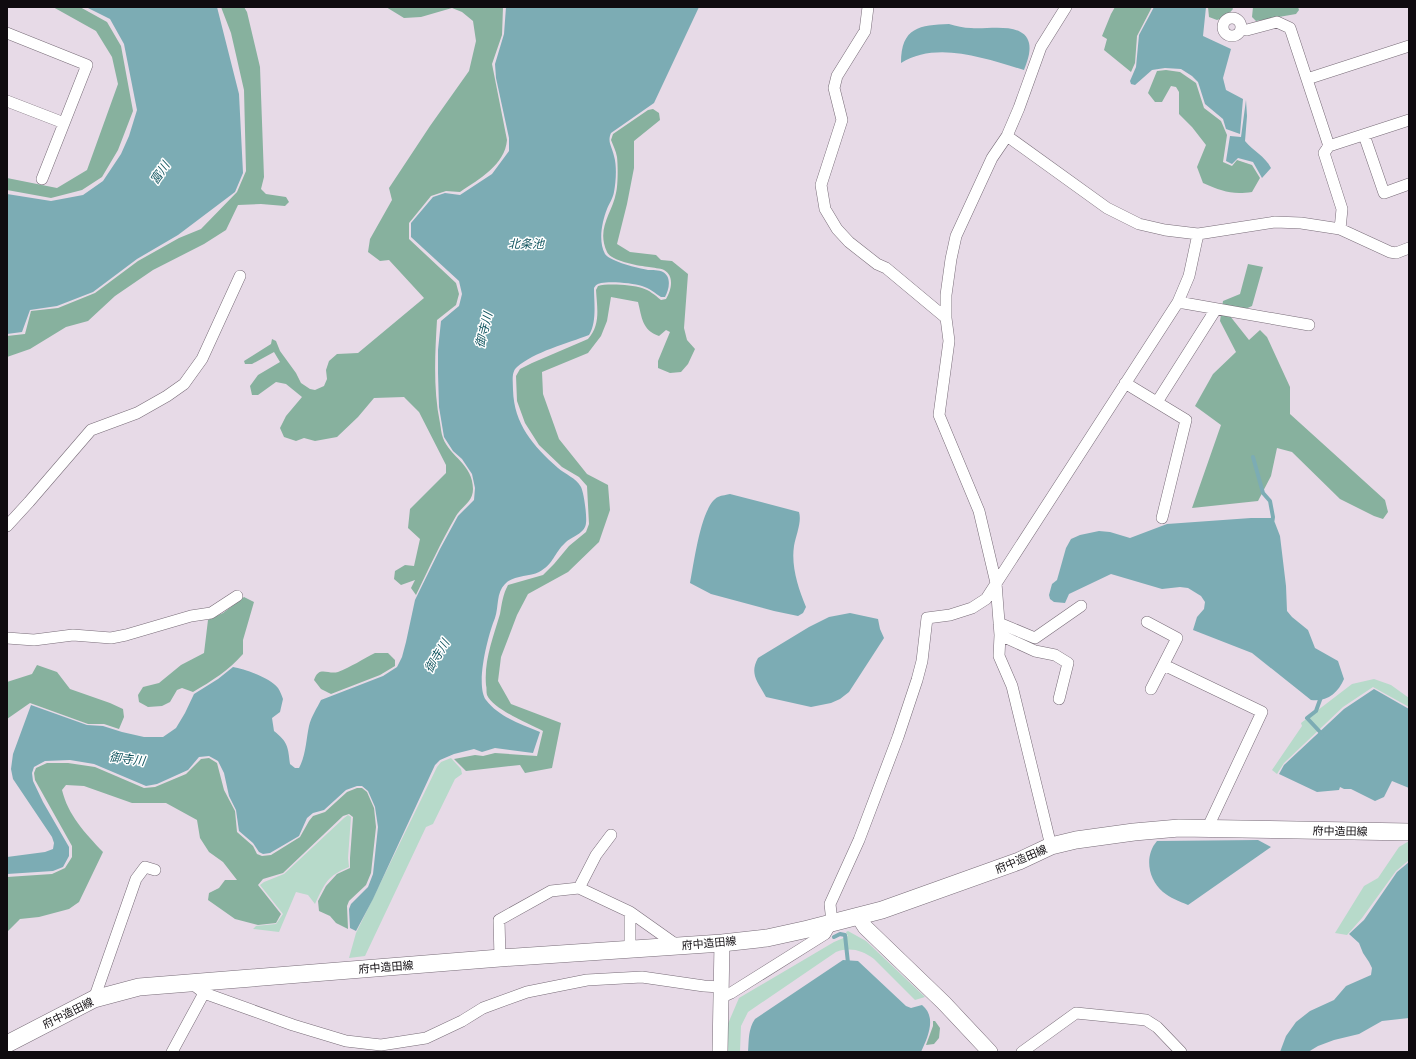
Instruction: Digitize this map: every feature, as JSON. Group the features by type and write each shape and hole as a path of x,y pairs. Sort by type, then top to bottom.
{"main road":[{"name":"府中造田線","path":"7,1044 94,999 139,987 500,958 722,943 766,938 882,910 1019,861 1051,846 1076,840 1134,832 1179,828 1409,832"}],"street":[{"path":"868,7 865,31 837,76 834,88 842,120 821,185 825,208 837,229 849,242 877,264 886,268 946,318"},
{"path":"1051,846 1012,686 999,656 1000,635 996,583 979,511 939,415 949,341 946,318 946,295 950,259 956,236 992,158 1006,136 1020,108 1041,47 1066,7"},
{"path":"1241,29 1247,30 1276,22 1290,28 1329,146"},
{"path":"7,33 87,65 42,179"},
{"path":"1307,79 1409,46"},
{"path":"8,102 64,123"},
{"path":"1340,228 1342,210 1324,153 1329,146 1409,120"},
{"path":"1364,134 1384,193 1409,184"},
{"path":"1006,136 1107,208 1138,224 1164,230 1198,234 1275,222 1301,223 1340,228 1390,252 1396,253 1409,248"},
{"path":"190,982 204,993 293,1025 346,1041 397,1047 426,1038 462,1021 483,1008 527,992 587,980 642,977 704,986 720,992 731,993 825,934 832,922 830,904 859,840 898,737 917,680 922,661 927,618 950,615 972,608 986,599 1178,302 1189,276 1198,234"},
{"path":"7,526 91,430 137,413 167,396 184,384 202,359 240,276"},
{"path":"1178,302 1309,325"},
{"path":"1157,402 1216,309"},
{"path":"1125,383 1186,420 1162,518"},
{"path":"7,638 34,640 73,635 111,638 191,616 211,613 237,596"},
{"path":"999,623 1035,638 1081,606"},
{"path":"1147,622 1177,638 1151,689"},
{"path":"1000,635 1035,651 1054,655 1068,663 1059,699"},
{"path":"1164,665 1262,712 1207,829"},
{"path":"578,888 596,855 611,834"},
{"path":"94,999 136,880 145,867 155,870"},
{"path":"500,958 500,920 551,891 578,888 630,912 678,946"},
{"path":"630,912 630,949"},
{"path":"858,916 864,927 944,1003 990,1052"},
{"path":"720,1052 722,943"},
{"path":"172,1052 204,993"},
{"path":"1022,1052 1076,1013 1146,1020 1157,1027 1181,1052"}],"green space":[{"path":"53,7 80,7 107,22 121,46 133,111 118,150 102,177 82,190 51,198 7,190 7,178 57,188 87,170 118,84 112,57 96,31"},
{"path":"221,7 244,7 247,12 260,67 264,177 261,189 266,194 286,197 289,202 285,206 261,204 238,205 226,230 204,244 153,270 115,296 88,321 66,327 30,349 7,357 7,336 25,334 31,311 58,308 95,293 138,261 179,238 201,229 237,192 246,171 244,90 231,33"},
{"path":"386,7 503,7 502,35 492,64 507,140 505,149 496,164 490,170 460,192 446,191 431,196 409,223 409,239 456,283 459,294 456,305 437,320 435,384 443,438 446,445 469,473 472,480 473,489 473,493 469,501 458,513 445,536 416,595 411,588 415,580 401,585 394,579 395,571 405,565 414,566 420,539 408,528 410,509 446,473 446,465 419,412 404,397 374,398 358,417 337,437 315,441 304,438 296,441 284,437 280,428 286,416 302,397 286,384 276,382 258,395 252,395 250,386 258,375 280,362 274,352 252,364 245,364 244,361 271,344 272,339 276,341 280,351 296,373 301,383 310,389 315,390 324,386 327,379 326,370 329,361 337,354 358,353 424,298 389,260 380,261 368,252 370,239 392,200 389,188 469,71 476,41 473,21 462,12 452,8 421,17 404,18"},
{"path":"1115,7 1152,7 1137,36 1135,63 1131,72 1104,50 1107,39 1102,36"},
{"path":"1208,7 1232,7 1233,9 1226,17 1217,20 1209,17"},
{"path":"1253,7 1298,7 1299,10 1296,14 1256,21 1252,17"},
{"path":"1166,70 1180,72 1196,83 1204,108 1221,121 1227,135 1223,162 1232,166 1237,160 1252,165 1260,178 1252,192 1227,192 1203,183 1197,167 1206,145 1192,127 1179,114 1179,92 1176,87 1171,86 1162,102 1155,102 1148,93 1157,71"},
{"path":"653,109 659,113 660,120 634,141 634,168 617,244 630,252 656,255 661,260 672,261 688,274 684,328 687,340 695,349 688,364 681,372 670,373 658,368 658,361 670,332 666,330 659,336 653,333 644,323 638,302 611,297 607,321 601,336 588,353 542,372 543,394 559,439 587,474 608,485 610,510 599,542 568,572 528,594 517,615 501,657 498,681 511,704 561,723 552,768 525,773 520,765 466,771 454,759 475,755 483,756 495,753 537,756 543,731 496,706 487,695 486,667 490,649 508,585 543,575 569,546 586,532 589,524 587,486 579,477 562,467 539,445 525,423 517,401 516,376 520,369 588,339 597,322 596,290 598,286 626,285 638,287 650,291 661,300 666,299 669,292 671,280 670,276 664,270 632,264 614,258 607,252 603,236 617,186 617,157 611,140 613,134 648,110"},
{"path":"1248,264 1263,267 1252,306 1230,316 1249,340 1260,330 1267,337 1290,387 1290,414 1385,500 1388,512 1383,519 1340,499 1292,452 1277,448 1271,476 1258,501 1192,508 1221,425 1195,406 1213,374 1236,352 1220,321 1223,301 1240,294"},
{"path":"244,597 254,602 243,640 243,654 238,660 220,675 193,692 182,688 177,690 170,702 162,706 148,707 139,702 138,695 143,687 159,683 181,665 204,653 208,620 223,613"},
{"path":"375,653 388,653 395,660 395,666 380,675 331,694 321,689 314,680 318,673 338,672"},
{"path":"37,665 57,672 70,689 123,709 124,717 119,729 104,724 88,724 30,703 7,719 7,682 32,674"},
{"path":"1374,679 1391,685 1409,698 1409,707 1373,687 1343,707 1284,763 1277,774 1272,770 1302,726 1301,723 1352,684"},
{"path":"209,758 217,763 224,790 235,811 237,832 253,846 257,854 262,856 271,855 300,837 313,816 325,812 347,792 357,788 362,788 367,792 374,808 376,827 371,873 366,885 349,901 347,906 348,929 336,923 330,916 319,911 318,901 326,886 337,874 350,868 353,817 349,814 343,816 283,873 263,879 258,885 281,914 276,923 258,925 235,919 208,900 209,893 219,888 225,880 237,880 223,862 209,852 200,838 197,820 166,803 132,803 84,786 66,785 62,790 68,808 84,831 103,852 79,902 69,909 39,917 20,919 7,932 7,877 52,874 65,868 72,857 72,846 35,780 34,773 36,768 47,763 68,763 95,767 144,788 155,787 186,774 201,759"},
{"path":"451,758 461,769 462,774 455,779 433,824 426,827 365,956 349,958 356,933 437,767 441,762"},
{"path":"348,815 351,817 348,858 349,867 331,877 321,891 315,904 308,895 296,892 279,932 253,929 256,926 276,924 283,914 260,885 284,874"},
{"path":"1409,841 1409,860 1396,871 1362,918 1347,935 1335,933 1364,886 1378,878 1399,847"},
{"path":"848,931 866,941 925,997 915,1000 874,959 869,956 856,950 841,950 748,1012 741,1026 740,1052 727,1052 727,1026 739,998 834,942 848,936 846,932"},
{"path":"933,1021 935,1021 940,1028 939,1038 934,1044 926,1045 933,1026"}],"water":[{"name":"富川","path":"86,7 217,7 239,94 243,173 235,192 178,235 137,259 93,292 57,306 30,310 22,332 7,334 7,194 51,201 83,195 103,181 121,154 129,136 137,110 124,44 110,19"},
{"name":"北条池","path":"506,7 699,7 654,103 611,133 610,139 615,160 616,179 612,199 607,209 602,226 601,237 603,249 605,254 613,260 648,270 658,270 666,274 669,284 665,297 661,297 645,287 633,284 610,282 596,285 594,288 594,318 592,330 589,335 532,357 517,367 513,374 514,402 526,434 558,468 579,484 583,494 586,515 586,523 583,530 565,543 548,566 535,574 512,579 505,584 500,591 496,613 486,647 482,672 482,683 483,693 486,700 497,711 518,723 540,732 533,753 495,748 482,752 474,749 454,754 440,760 435,765 373,899 356,931 350,928 349,909 351,904 368,887 373,874 378,827 375,807 368,791 362,786 357,786 346,790 324,810 313,813 307,818 299,836 270,853 263,854 259,852 253,843 239,831 236,810 229,796 224,773 218,761 209,756 199,757 188,770 157,784 146,786 94,764 70,760 45,761 34,767 32,773 33,781 43,802 69,847 69,856 63,867 53,871 7,874 7,857 45,852 53,849 54,843 52,837 13,779 11,769 13,754 31,705 87,725 103,726 144,737 163,737 176,728 194,694 218,679 233,667 238,668 264,677 275,684 279,689 283,699 280,712 272,718 274,731 285,742 289,753 290,764 295,768 299,768 304,753 310,723 321,700 383,676 397,667 402,657 415,600 458,516 474,500 475,488 472,474 462,459 453,451 444,437 439,407 438,350 441,321 459,306 462,294 459,281 411,237 411,223 433,197 445,193 460,195 492,174 509,151 509,138 496,78 495,64 504,34"},
{"path":"1154,7 1206,7 1203,36 1231,49 1223,78 1226,90 1243,99 1240,134 1226,129 1223,119 1205,104 1198,82 1181,69 1165,68 1152,70 1135,85 1131,84 1130,81 1136,67 1139,35"},
{"path":"949,24 968,28 1013,29 1020,32 1026,36 1029,43 1028,57 1024,70 978,57 946,52 915,56 901,63 904,42 914,30 929,25"},
{"path":"1246,100 1247,116 1245,141 1266,160 1271,168 1262,178 1253,162 1238,158 1232,164 1226,161 1230,136 1241,137"},
{"path":"730,494 799,512 800,520 794,546 793,561 798,585 806,607 803,613 798,616 711,594 690,583 699,536 707,511 712,502 718,497"},
{"path":"1272,518 1280,536 1286,586 1287,611 1308,630 1315,648 1338,661 1344,679 1339,688 1327,698 1322,700 1311,700 1252,653 1193,630 1197,617 1204,609 1205,602 1201,596 1188,588 1180,587 1162,589 1111,574 1069,594 1065,603 1054,602 1050,599 1049,595 1052,584 1057,580 1066,548 1071,539 1080,535 1099,531 1110,532 1130,538 1167,524"},
{"path":"850,613 878,619 884,638 849,692 840,699 831,703 811,707 766,697 754,673 755,664 758,658 809,627 829,617"},
{"path":"1374,689 1409,709 1409,788 1392,781 1384,797 1375,801 1351,789 1344,789 1340,787 1339,790 1317,792 1279,774 1284,765 1344,709"},
{"path":"1258,840 1271,847 1188,905 1163,892 1154,881 1151,874 1149,860 1150,853 1157,841"},
{"path":"1409,862 1409,1018 1382,1021 1359,1034 1334,1040 1318,1046 1308,1052 1280,1052 1286,1036 1296,1022 1310,1011 1334,1000 1346,986 1371,975 1372,968 1359,943 1349,934 1364,920 1397,872"},
{"path":"843,960 858,961 906,1006 911,1008 922,1005 927,1010 930,1027 921,1052 748,1052 750,1031 755,1019"}],"waterway":[{"path":"1253,457 1263,493 1270,501 1273,517 1272,524"},
{"path":"1321,697 1316,711 1307,718 1322,734"},
{"path":"834,937 840,934 845,935 848,963"}],"water label":[{"name":"御寺川","path":"484,330"},
{"name":"御寺川","path":"437,656"},
{"name":"御寺川","path":"127,759"}]}
